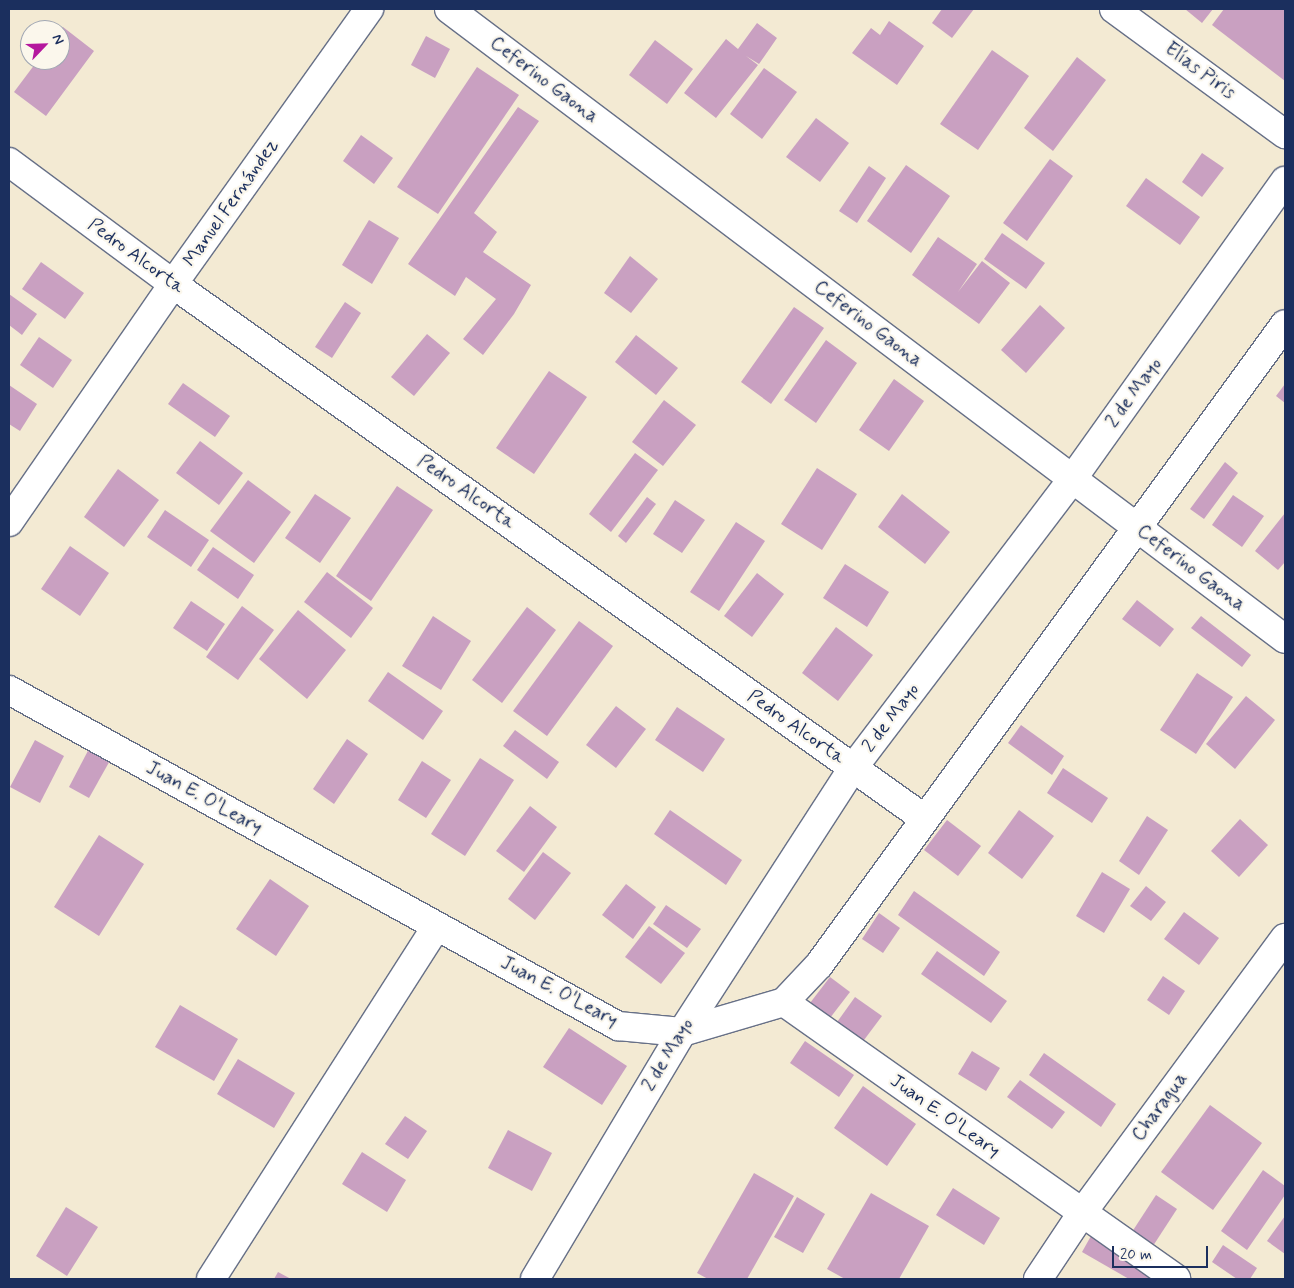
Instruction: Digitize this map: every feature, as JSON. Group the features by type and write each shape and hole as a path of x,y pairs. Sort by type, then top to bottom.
{"street":[{"name":"Manuel Fernández","path":"9,522 173,284 369,9"},
{"name":"Ceferino Gaona","path":"450,9 1285,639"},
{"name":"Elías Piris","path":"1114,9 1285,134"},
{"name":"Pedro Alcorta","path":"9,162 173,284 925,819"},
{"name":"2 de Mayo","path":"536,1279 682,1032 853,768 1073,478 1285,181"},
{"path":"784,1002 819,965 1285,324"},
{"name":"Juan E. O'Leary","path":"9,690 618,1026 682,1032 784,1002 1176,1279"},
{"path":"211,1279 436,927"},
{"name":"Charagua","path":"1038,1279 1082,1213 1285,938"}],"building":[{"path":"942,9 974,9 952,38 932,23"},
{"path":"1185,9 1213,9 1202,23"},
{"path":"1224,9 1285,9 1285,81 1212,25"},
{"path":"889,21 924,46 897,85 852,53 871,28 880,35"},
{"path":"757,23 777,38 759,64 746,56 758,65 716,118 684,93 726,39 738,49"},
{"path":"70,32 94,51 46,116 14,92 30,70 70,70"},
{"path":"426,36 450,49 435,78 411,65"},
{"path":"655,40 693,69 667,104 629,75"},
{"path":"992,50 1029,76 978,150 940,124"},
{"path":"1077,57 1106,80 1053,151 1024,128"},
{"path":"477,67 519,95 438,214 397,187"},
{"path":"764,68 797,92 762,139 730,114"},
{"path":"518,107 539,121 474,213 497,232 483,252 531,285 514,314 483,355 463,339 496,299 466,277 455,296 408,264"},
{"path":"816,118 849,143 820,182 786,157"},
{"path":"361,135 393,158 374,184 343,161"},
{"path":"1202,153 1224,168 1202,197 1182,182"},
{"path":"1050,159 1073,176 1027,241 1003,223"},
{"path":"906,165 950,196 911,253 867,221"},
{"path":"869,166 886,178 857,223 839,211"},
{"path":"1146,178 1200,217 1180,245 1126,206"},
{"path":"369,220 399,238 372,284 342,265"},
{"path":"1002,233 1045,263 1026,289 984,259"},
{"path":"938,237 977,264 958,292 982,261 1010,283 979,324 912,275"},
{"path":"630,256 658,279 631,313 604,293"},
{"path":"41,262 84,293 65,319 22,289"},
{"path":"9,294 37,314 22,335 9,325"},
{"path":"345,302 361,313 332,358 315,347"},
{"path":"1040,305 1065,328 1026,373 1001,350"},
{"path":"794,307 824,328 771,404 741,382"},
{"path":"427,334 450,353 414,396 391,377"},
{"path":"636,335 678,368 656,395 615,362"},
{"path":"39,337 72,360 53,388 20,365"},
{"path":"826,340 857,363 816,423 784,400"},
{"path":"549,371 587,397 534,474 496,448"},
{"path":"894,379 924,401 889,451 859,430"},
{"path":"183,383 230,416 215,437 168,404"},
{"path":"1285,384 1285,403 1276,396"},
{"path":"9,385 37,404 20,431 9,424"},
{"path":"664,400 696,425 663,466 632,442"},
{"path":"200,441 243,473 219,505 176,473"},
{"path":"635,453 658,470 611,532 589,514"},
{"path":"1225,462 1238,473 1204,519 1190,509"},
{"path":"817,468 857,494 822,550 781,524"},
{"path":"118,469 159,500 124,547 84,517"},
{"path":"248,480 291,512 254,563 210,531"},
{"path":"397,486 433,510 371,601 336,576"},
{"path":"315,494 351,518 320,563 285,538"},
{"path":"902,494 950,532 925,564 878,527"},
{"path":"1233,495 1264,516 1242,547 1212,525"},
{"path":"647,497 656,504 626,543 618,536"},
{"path":"675,500 705,520 682,553 653,534"},
{"path":"165,510 209,540 191,567 147,537"},
{"path":"1285,513 1285,562 1278,570 1255,551"},
{"path":"736,522 765,541 719,611 690,592"},
{"path":"70,546 109,573 80,616 41,589"},
{"path":"213,547 254,575 238,599 197,570"},
{"path":"845,564 889,592 867,627 823,598"},
{"path":"327,572 373,608 351,638 304,602"},
{"path":"757,573 784,594 752,637 724,616"},
{"path":"1137,600 1174,629 1160,647 1122,619"},
{"path":"191,601 225,624 207,651 173,628"},
{"path":"242,606 274,630 238,680 206,657"},
{"path":"527,607 556,630 502,703 472,680"},
{"path":"298,610 346,650 307,699 259,659"},
{"path":"433,616 471,641 441,690 402,666"},
{"path":"1201,616 1251,655 1242,667 1191,628"},
{"path":"579,621 613,646 547,736 513,711"},
{"path":"836,627 873,655 838,701 802,673"},
{"path":"388,672 443,711 423,740 368,701"},
{"path":"1197,673 1233,697 1196,754 1160,730"},
{"path":"1246,696 1275,720 1235,769 1206,744"},
{"path":"616,706 646,729 616,768 586,745"},
{"path":"677,707 725,739 703,772 655,740"},
{"path":"1021,725 1064,756 1052,775 1008,743"},
{"path":"515,730 559,762 547,779 503,746"},
{"path":"347,739 368,754 334,804 313,789"},
{"path":"35,740 64,756 40,803 10,787"},
{"path":"91,745 112,757 89,798 69,787"},
{"path":"480,758 514,780 465,856 431,834"},
{"path":"422,761 451,780 426,818 398,800"},
{"path":"1063,768 1108,798 1092,823 1047,793"},
{"path":"530,806 557,827 524,872 496,851"},
{"path":"670,810 742,860 726,885 654,834"},
{"path":"1019,810 1054,836 1022,879 988,853"},
{"path":"1147,816 1168,830 1139,875 1119,861"},
{"path":"1240,819 1268,845 1239,877 1211,851"},
{"path":"947,820 981,846 958,876 924,850"},
{"path":"99,835 144,864 99,936 54,907"},
{"path":"543,852 571,873 535,920 508,899"},
{"path":"1102,872 1130,889 1104,933 1076,916"},
{"path":"270,879 309,906 276,956 236,929"},
{"path":"626,884 656,907 633,939 602,915"},
{"path":"1146,886 1166,902 1151,921 1130,906"},
{"path":"914,891 1000,952 984,976 898,915"},
{"path":"666,905 701,929 687,948 653,924"},
{"path":"1184,912 1219,938 1199,965 1164,939"},
{"path":"879,913 900,928 883,953 862,939"},
{"path":"649,926 685,953 661,984 625,957"},
{"path":"937,951 1007,1001 991,1023 921,974"},
{"path":"1163,976 1185,991 1169,1015 1147,1000"},
{"path":"830,977 850,992 830,1018 810,1003"},
{"path":"855,997 882,1016 861,1044 835,1025"},
{"path":"180,1005 238,1039 214,1081 155,1047"},
{"path":"569,1028 627,1066 602,1105 543,1067"},
{"path":"805,1041 854,1075 839,1097 790,1063"},
{"path":"972,1051 1000,1068 986,1091 958,1074"},
{"path":"1044,1053 1116,1104 1101,1127 1029,1075"},
{"path":"238,1059 295,1093 274,1128 217,1094"},
{"path":"1020,1080 1065,1112 1052,1129 1007,1097"},
{"path":"863,1086 916,1124 887,1166 834,1128"},
{"path":"1210,1105 1262,1143 1213,1210 1161,1172"},
{"path":"405,1116 427,1131 408,1159 385,1144"},
{"path":"508,1130 552,1153 532,1191 488,1168"},
{"path":"362,1152 406,1180 387,1212 342,1184"},
{"path":"1263,1170 1285,1186 1285,1195 1247,1250 1221,1231"},
{"path":"754,1173 794,1196 747,1279 708,1279 697,1273"},
{"path":"953,1188 1000,1218 984,1245 936,1215"},
{"path":"871,1193 929,1226 899,1279 845,1279 827,1269"},
{"path":"1156,1195 1177,1209 1151,1249 1130,1235"},
{"path":"797,1197 825,1214 803,1253 774,1237"},
{"path":"66,1207 98,1227 67,1276 36,1256"},
{"path":"1285,1216 1285,1254 1267,1241"},
{"path":"1091,1236 1152,1272 1148,1279 1129,1279 1082,1252"},
{"path":"1223,1245 1257,1268 1250,1279 1237,1279 1212,1262"},
{"path":"278,1272 291,1279 274,1279"}]}
